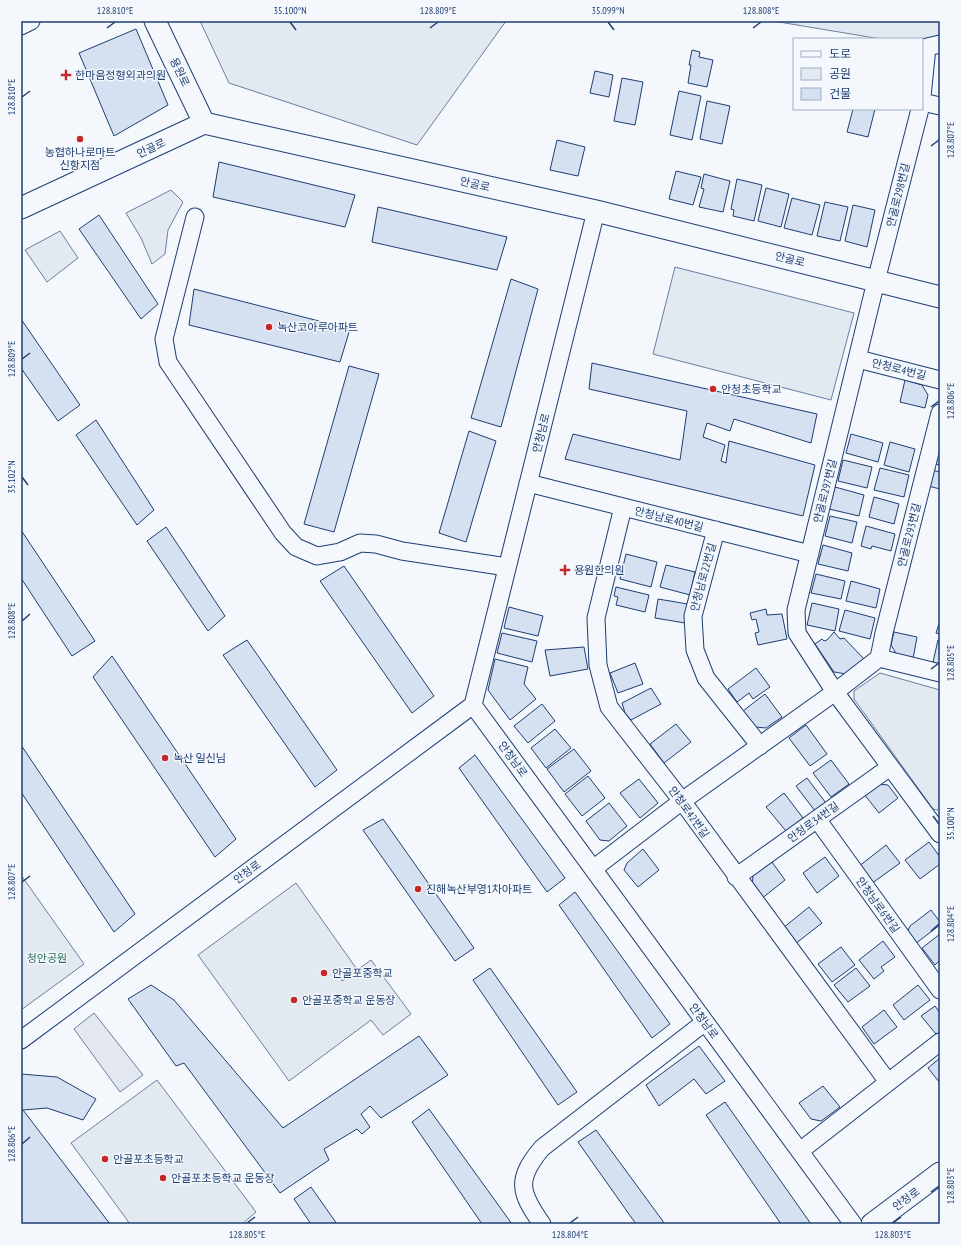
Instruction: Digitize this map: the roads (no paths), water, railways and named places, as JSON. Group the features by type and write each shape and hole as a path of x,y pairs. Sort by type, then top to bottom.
{"main road":[{"name":"용원로","path":"155,21 204,123"},
{"name":"안골로","path":"21,208 204,123 596,211 940,297"},
{"name":"안청로","path":"872,1224 940,1174"}],"street":[{"path":"21,26 32,21"},
{"path":"923,87 927,47 940,44"},
{"path":"923,102 940,106"},
{"name":"안골로298번길","path":"876,281 920,110"},
{"name":"안청남로","path":"596,211 473,705 853,1224"},
{"path":"195,218 164,339 168,362 283,532 296,547 317,556 340,552 360,544 376,544 402,551 507,568"},
{"name":"안골로297번길","path":"835,692 797,633 796,610 876,281"},
{"name":"안청로4번길","path":"858,359 940,380"},
{"name":"안골로293번길","path":"880,658 884,634 940,413"},
{"name":"안청남로40번길","path":"528,483 810,554"},
{"name":"안청로42번길","path":"623,507 596,618 598,666 609,707 682,801 736,877 888,1082"},
{"name":"안청남로22번길","path":"716,530 693,616 694,650 706,678 760,746"},
{"path":"593,869 682,801 835,692 880,658 940,673"},
{"path":"835,692 890,767 938,826"},
{"name":"안청로","path":"21,1040 473,705"},
{"name":"안청로34번길","path":"736,877 890,767"},
{"name":"안청남로6번길","path":"817,819 940,990"},
{"path":"542,1224 526,1199 522,1183 529,1164 542,1148 705,1022"},
{"path":"800,1151 940,1042"}],"place":[{"name":"한마음정형외과의원","path":"66,75"},
{"name":"농협하나로마트 신항지점","path":"80,139"},
{"name":"녹산코아루아파트","path":"269,327"},
{"name":"안청초등학교","path":"713,389"},
{"name":"용원한의원","path":"565,570"},
{"name":"녹산 일신님","path":"165,758"},
{"name":"진해녹산부영1차아파트","path":"418,889"},
{"name":"안골포중학교","path":"324,973"},
{"name":"안골포중학교 운동장","path":"294,1000"},
{"name":"안골포초등학교","path":"105,1159"},
{"name":"안골포초등학교 운동장","path":"163,1178"}],"park label":[{"name":"청안공원","path":"47,958"}]}
